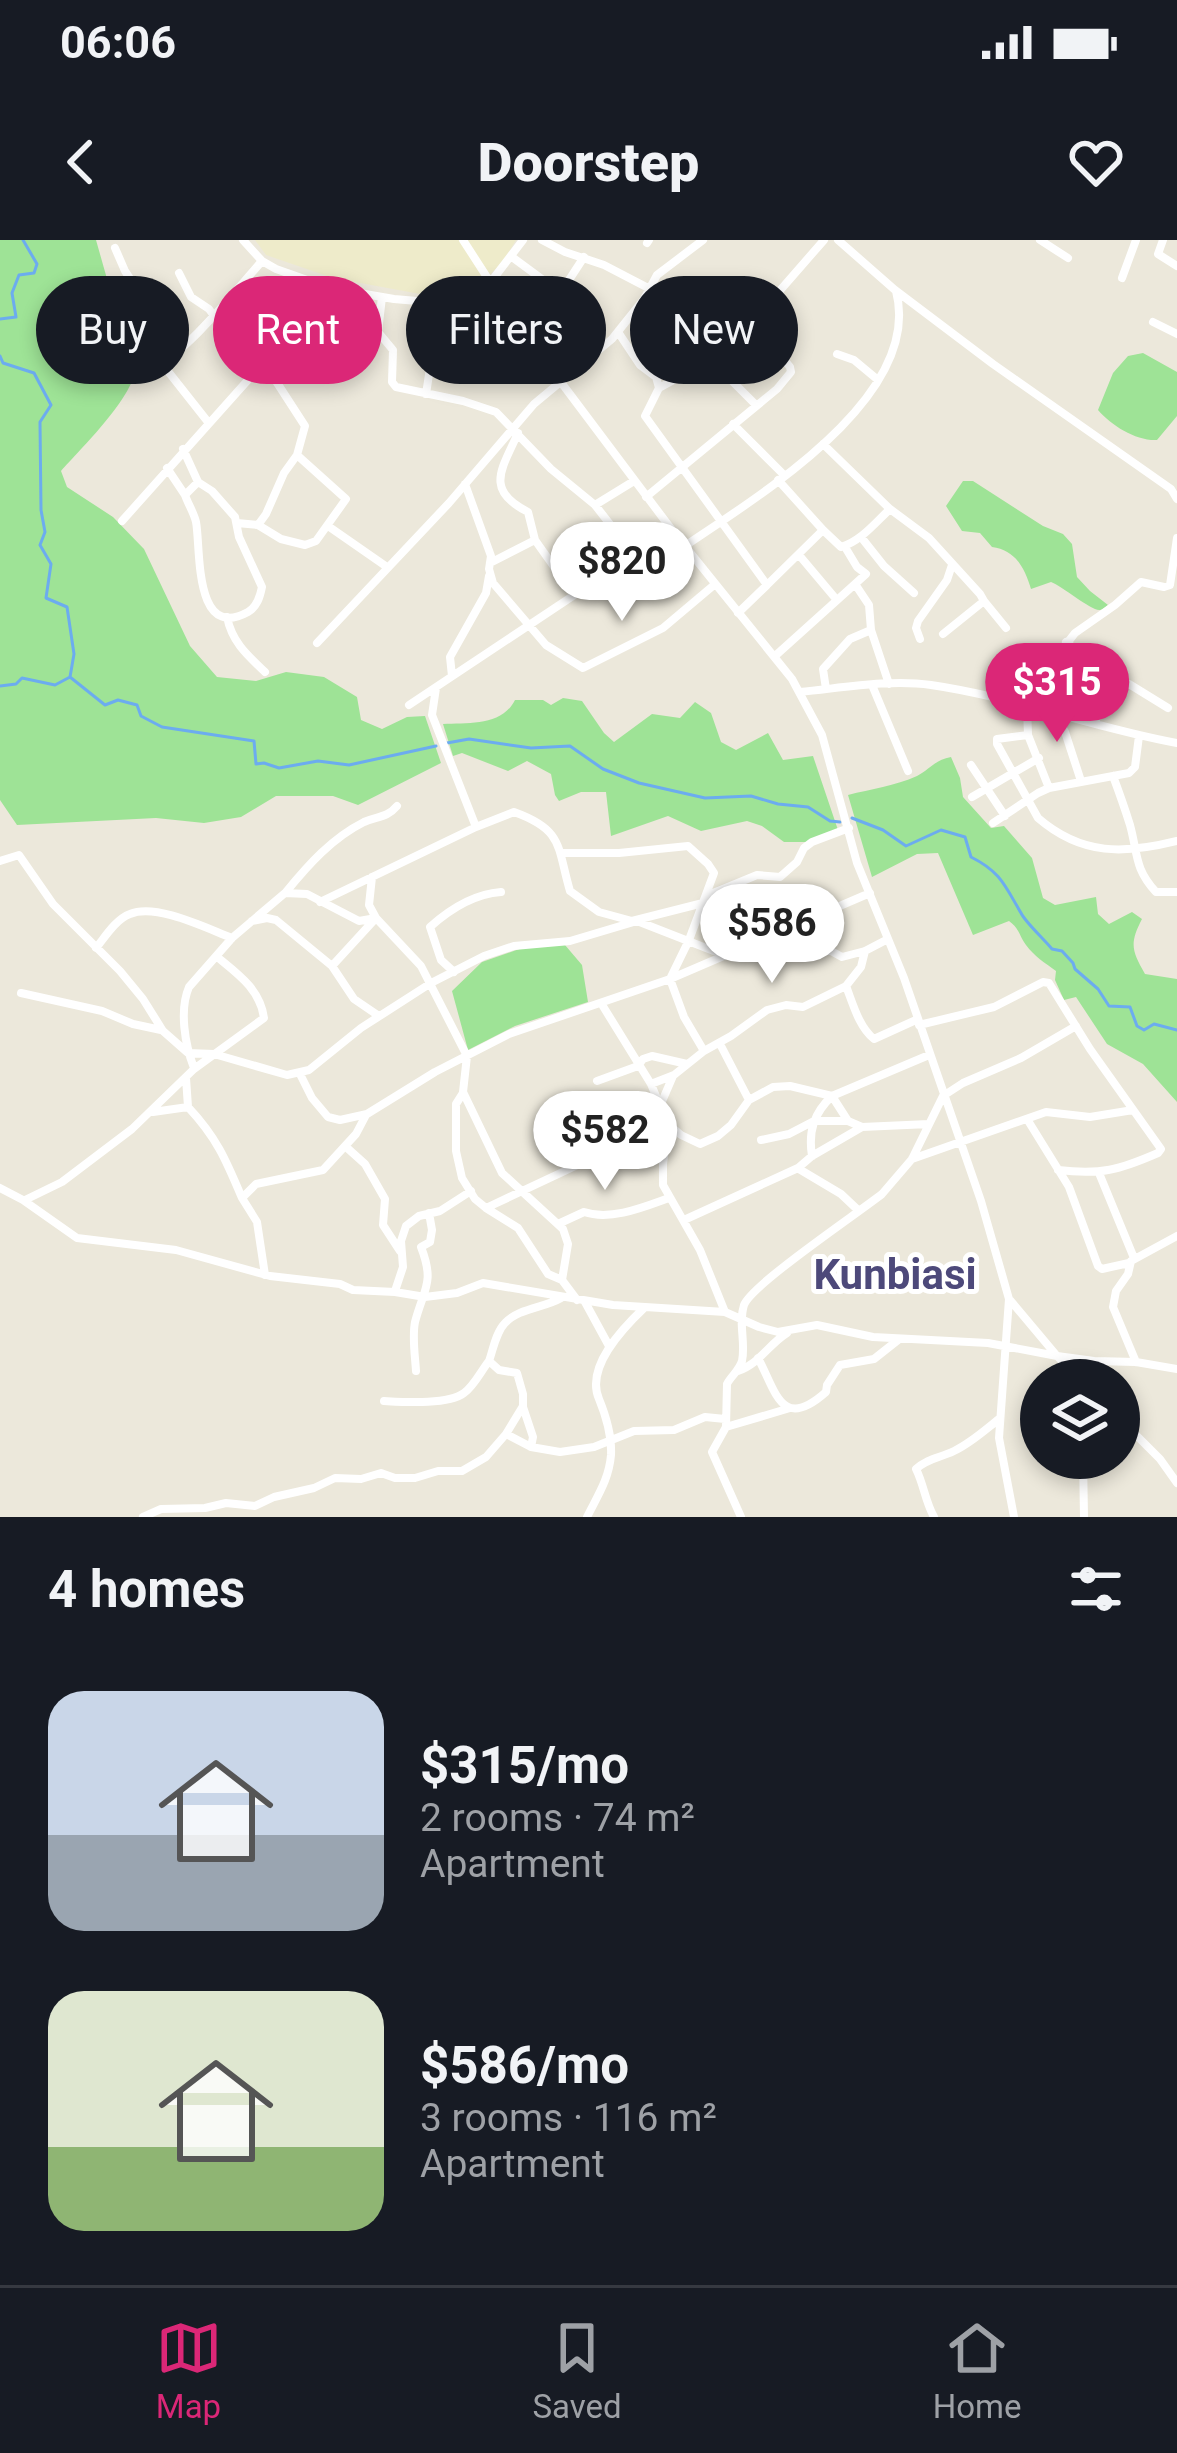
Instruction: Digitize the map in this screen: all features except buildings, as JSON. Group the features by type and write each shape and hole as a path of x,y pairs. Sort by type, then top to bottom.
{"street":[{"path":"243,240 262,261 292,276"},
{"path":"463,240 486,276"},
{"path":"496,276 523,240"},
{"path":"542,240 630,279"},
{"path":"793,276 824,240"},
{"path":"838,240 896,290 1171,489 1177,499"},
{"path":"1040,240 1068,258"},
{"path":"1122,278 1136,240"},
{"path":"1163,240 1159,257 1177,266"},
{"path":"656,276 698,242"},
{"path":"115,248 127,276"},
{"path":"512,257 554,288 567,283 584,257"},
{"path":"249,276 262,261"},
{"path":"179,273 191,297 213,315"},
{"path":"684,546 781,478 857,411 878,380 899,331 896,290"},
{"path":"382,297 406,299"},
{"path":"189,340 213,317"},
{"path":"606,344 630,317"},
{"path":"1153,322 1177,334"},
{"path":"618,332 630,349"},
{"path":"382,337 393,350 392,382 400,389 496,412 551,469 595,505 634,555"},
{"path":"837,354 854,360 878,380"},
{"path":"178,384 208,422"},
{"path":"122,521 244,384"},
{"path":"258,525 297,455 305,426 279,384"},
{"path":"426,394 428,384"},
{"path":"317,643 556,384"},
{"path":"564,384 714,585 775,656 822,735 857,863 960,1142 1009,1299 999,1438 1015,1517"},
{"path":"658,384 659,388"},
{"path":"666,384 659,388 645,416 767,585"},
{"path":"737,384 756,405"},
{"path":"646,497 781,384"},
{"path":"733,424 866,574"},
{"path":"516,431 500,490 528,512 535,540 574,595"},
{"path":"823,444 890,509 929,538 1006,628"},
{"path":"167,468 197,526 201,583 210,604 227,617 252,609 262,587 237,523 225,504 198,482 183,449"},
{"path":"237,523 258,525 281,539 305,545 316,541 346,499 297,455"},
{"path":"595,505 634,481"},
{"path":"185,495 198,482"},
{"path":"452,676 450,657 486,593 490,574 491,556 465,484"},
{"path":"845,547 890,509"},
{"path":"328,526 387,567"},
{"path":"409,705 672,530"},
{"path":"738,613 823,530"},
{"path":"861,537 914,593"},
{"path":"1049,788 1028,735 1023,706 1075,633 1141,582 1170,585 1177,538"},
{"path":"490,563 535,540"},
{"path":"799,555 836,599"},
{"path":"920,639 918,621 952,564"},
{"path":"775,656 866,574 884,566"},
{"path":"490,574 546,645 587,668 663,628 714,585"},
{"path":"855,584 869,604 889,684"},
{"path":"943,634 984,601"},
{"path":"227,617 230,633 241,649 265,672"},
{"path":"826,689 823,669 850,638 872,630"},
{"path":"1066,642 1123,686"},
{"path":"800,692 928,684 1177,742"},
{"path":"1095,723 1098,712 1129,684 1168,708"},
{"path":"436,686 432,716 476,827"},
{"path":"872,686 908,771"},
{"path":"1054,713 1081,781"},
{"path":"1028,735 997,740 997,744 1038,818 1093,847 1135,851 1177,842"},
{"path":"993,823 1049,788 1129,773 1136,767 1139,736"},
{"path":"972,797 1039,758"},
{"path":"971,765 1005,815"},
{"path":"1113,776 1131,827 1138,868 1153,890 1177,892"},
{"path":"265,1275 257,1222 217,1142 188,1107 185,997 232,938 285,893 316,856 397,806"},
{"path":"320,902 514,812 533,819 554,836 563,853 570,892 598,912 643,922 724,955"},
{"path":"0,861 19,855 53,904 188,1053 214,1054 287,1075 309,1070 379,1016 484,956 514,946 570,941 704,900 757,875 781,877 812,842 849,828"},
{"path":"563,853 688,846 713,873 670,979 704,1051"},
{"path":"372,878 369,905 421,966 467,1056 463,1092 456,1104 456,1151 462,1178 486,1208 518,1228 548,1274 562,1280 581,1301 609,1346"},
{"path":"454,971 441,960 430,926 483,893 501,892"},
{"path":"285,893 307,894 359,921 376,918"},
{"path":"300,1074 311,1098 328,1117 340,1120 367,1114 509,1034 670,979 870,893"},
{"path":"96,948 124,916 134,912 160,912 232,938"},
{"path":"332,966 376,918"},
{"path":"250,921 276,920 332,966 354,999 379,1016"},
{"path":"788,930 802,950 831,951 842,957 888,939"},
{"path":"650,1084 674,1075 767,1010 803,1007 846,986 861,967 865,951"},
{"path":"23,1201 62,1182 132,1129 190,1072 264,1018 245,979 217,956"},
{"path":"846,986 874,1039 918,1022 994,1007 1047,981 1160,1147 1120,1169 1099,1173 1058,1170"},
{"path":"21,993 163,1030"},
{"path":"601,1003 650,1084 668,1124 681,1135 700,1144 718,1136 749,1100 790,1085 832,1096 848,1121"},
{"path":"737,1372 745,1301 899,1178 943,1096 1076,1026"},
{"path":"719,1044 749,1100"},
{"path":"812,1156 814,1121 832,1096 929,1055"},
{"path":"597,1081 652,1056 688,1064"},
{"path":"660,1106 674,1075"},
{"path":"463,1092 502,1173 563,1229 568,1244 562,1280"},
{"path":"150,1112 188,1107"},
{"path":"912,1160 1056,1112 1090,1117 1133,1110"},
{"path":"242,1198 256,1184 322,1170 356,1134 367,1114"},
{"path":"1027,1119 1069,1186 1102,1269 1132,1260 1177,1236"},
{"path":"761,1139 789,1134 814,1121 862,1126 929,1124"},
{"path":"668,1124 662,1178 725,1312"},
{"path":"684,1220 798,1168 862,1126"},
{"path":"345,1146 365,1165 385,1199 383,1225 401,1252"},
{"path":"486,1208 603,1153"},
{"path":"798,1168 842,1194 860,1211"},
{"path":"1099,1173 1132,1260 1113,1307 1135,1359"},
{"path":"0,1188 76,1238 176,1250 265,1275 340,1284 353,1291 425,1298 483,1283 581,1301 725,1312 778,1332 793,1330"},
{"path":"394,1292 403,1267 400,1241 406,1226 470,1191"},
{"path":"558,1224 584,1212 605,1216 669,1198"},
{"path":"416,1371 414,1327 425,1298 428,1264 422,1246 430,1241 429,1213"},
{"path":"384,1402 415,1402 466,1392 489,1361 504,1323 561,1298"},
{"path":"1009,1299 1060,1359"},
{"path":"587,1517 608,1478 610,1442 606,1412 596,1389 598,1374 609,1346 645,1307"},
{"path":"741,1517 712,1453 726,1423 727,1384 793,1330 817,1325 846,1334 1006,1346 1079,1359"},
{"path":"506,1434 531,1448 560,1453 610,1442 634,1431 674,1430 705,1417 726,1423 800,1407 821,1397 840,1365 874,1359 899,1339"},
{"path":"742,1359 756,1360 772,1382 778,1401 792,1408"},
{"path":"489,1361 500,1370 517,1373 533,1437 531,1448"},
{"path":"1140,1363 1177,1369"},
{"path":"143,1517 161,1509 226,1503 255,1506 331,1479 381,1473 415,1478 462,1471 486,1457 523,1406"},
{"path":"934,1517 916,1469 964,1446 999,1419"},
{"path":"1140,1439 1177,1483"},
{"path":"1160,1459 1177,1462"},
{"path":"1083,1479 1084,1517"}],"shaded area":[{"path":"255,240 516,240 489,276 406,276 406,291 382,287 382,276 327,276 266,255"}],"green space":[{"path":"0,240 96,240 106,276 36,276 36,384 131,384 109,417 61,471 67,487 113,517 144,549 190,646 217,677 256,681 286,672 324,677 357,697 361,720 382,729 407,717 425,716 441,763 358,805 333,796 276,796 241,817 204,823 156,818 17,825 0,800"},
{"path":"1143,353 1177,372 1177,416 1157,440 1125,431 1098,410 1113,373 1128,356"},
{"path":"963,481 973,481 1063,534 1072,544 1077,577 1108,605 1096,610 1051,582 1031,589 1013,556 992,547 980,533 962,531 946,506"},
{"path":"563,698 582,701 614,742 652,714 680,718 695,702 711,713 721,742 736,750 768,733 783,760 813,756 838,830 808,842 784,842 747,821 701,831 668,816 611,836 606,792 581,792 559,801 551,774 527,761 508,771 462,753 453,756 443,724 493,719 515,700 543,700 551,705"},
{"path":"951,757 963,797 991,828 1004,826 1032,858 1043,898 1055,905 1096,897 1098,914 1109,924 1132,912 1142,919 1134,947 1145,974 1177,979 1177,1102 1143,1064 1107,1044 1076,997 1064,1000 1056,971 1029,949 1009,921 973,935 938,853 917,854 872,877 848,795 909,779"},
{"path":"565,945 582,965 588,1002 515,1026 468,1050 452,991 482,962 528,946"}],"waterway":[{"path":"0,319 16,317 12,293 19,275 34,273 37,264 23,240"},
{"path":"0,356 3,363 34,373 51,405 40,422 45,532 40,545 51,564 46,598 67,607 74,654 70,677 105,705 118,700 137,705 141,716 162,727 254,741 256,764 279,768 318,761 349,765 436,746"},
{"path":"0,686 22,678 55,685 70,677"},
{"path":"447,743 469,739 531,748 570,746 603,769 639,783 705,798 751,796 808,807 840,822"},
{"path":"852,818 883,830 906,846 941,830 965,837 971,857 996,874 1027,921 1052,949 1062,951 1109,1006 1130,1007 1137,1026 1144,1030 1154,1024 1177,1030"}],"district":[{"name":"Kunbiasi","path":"895,1274"}]}
